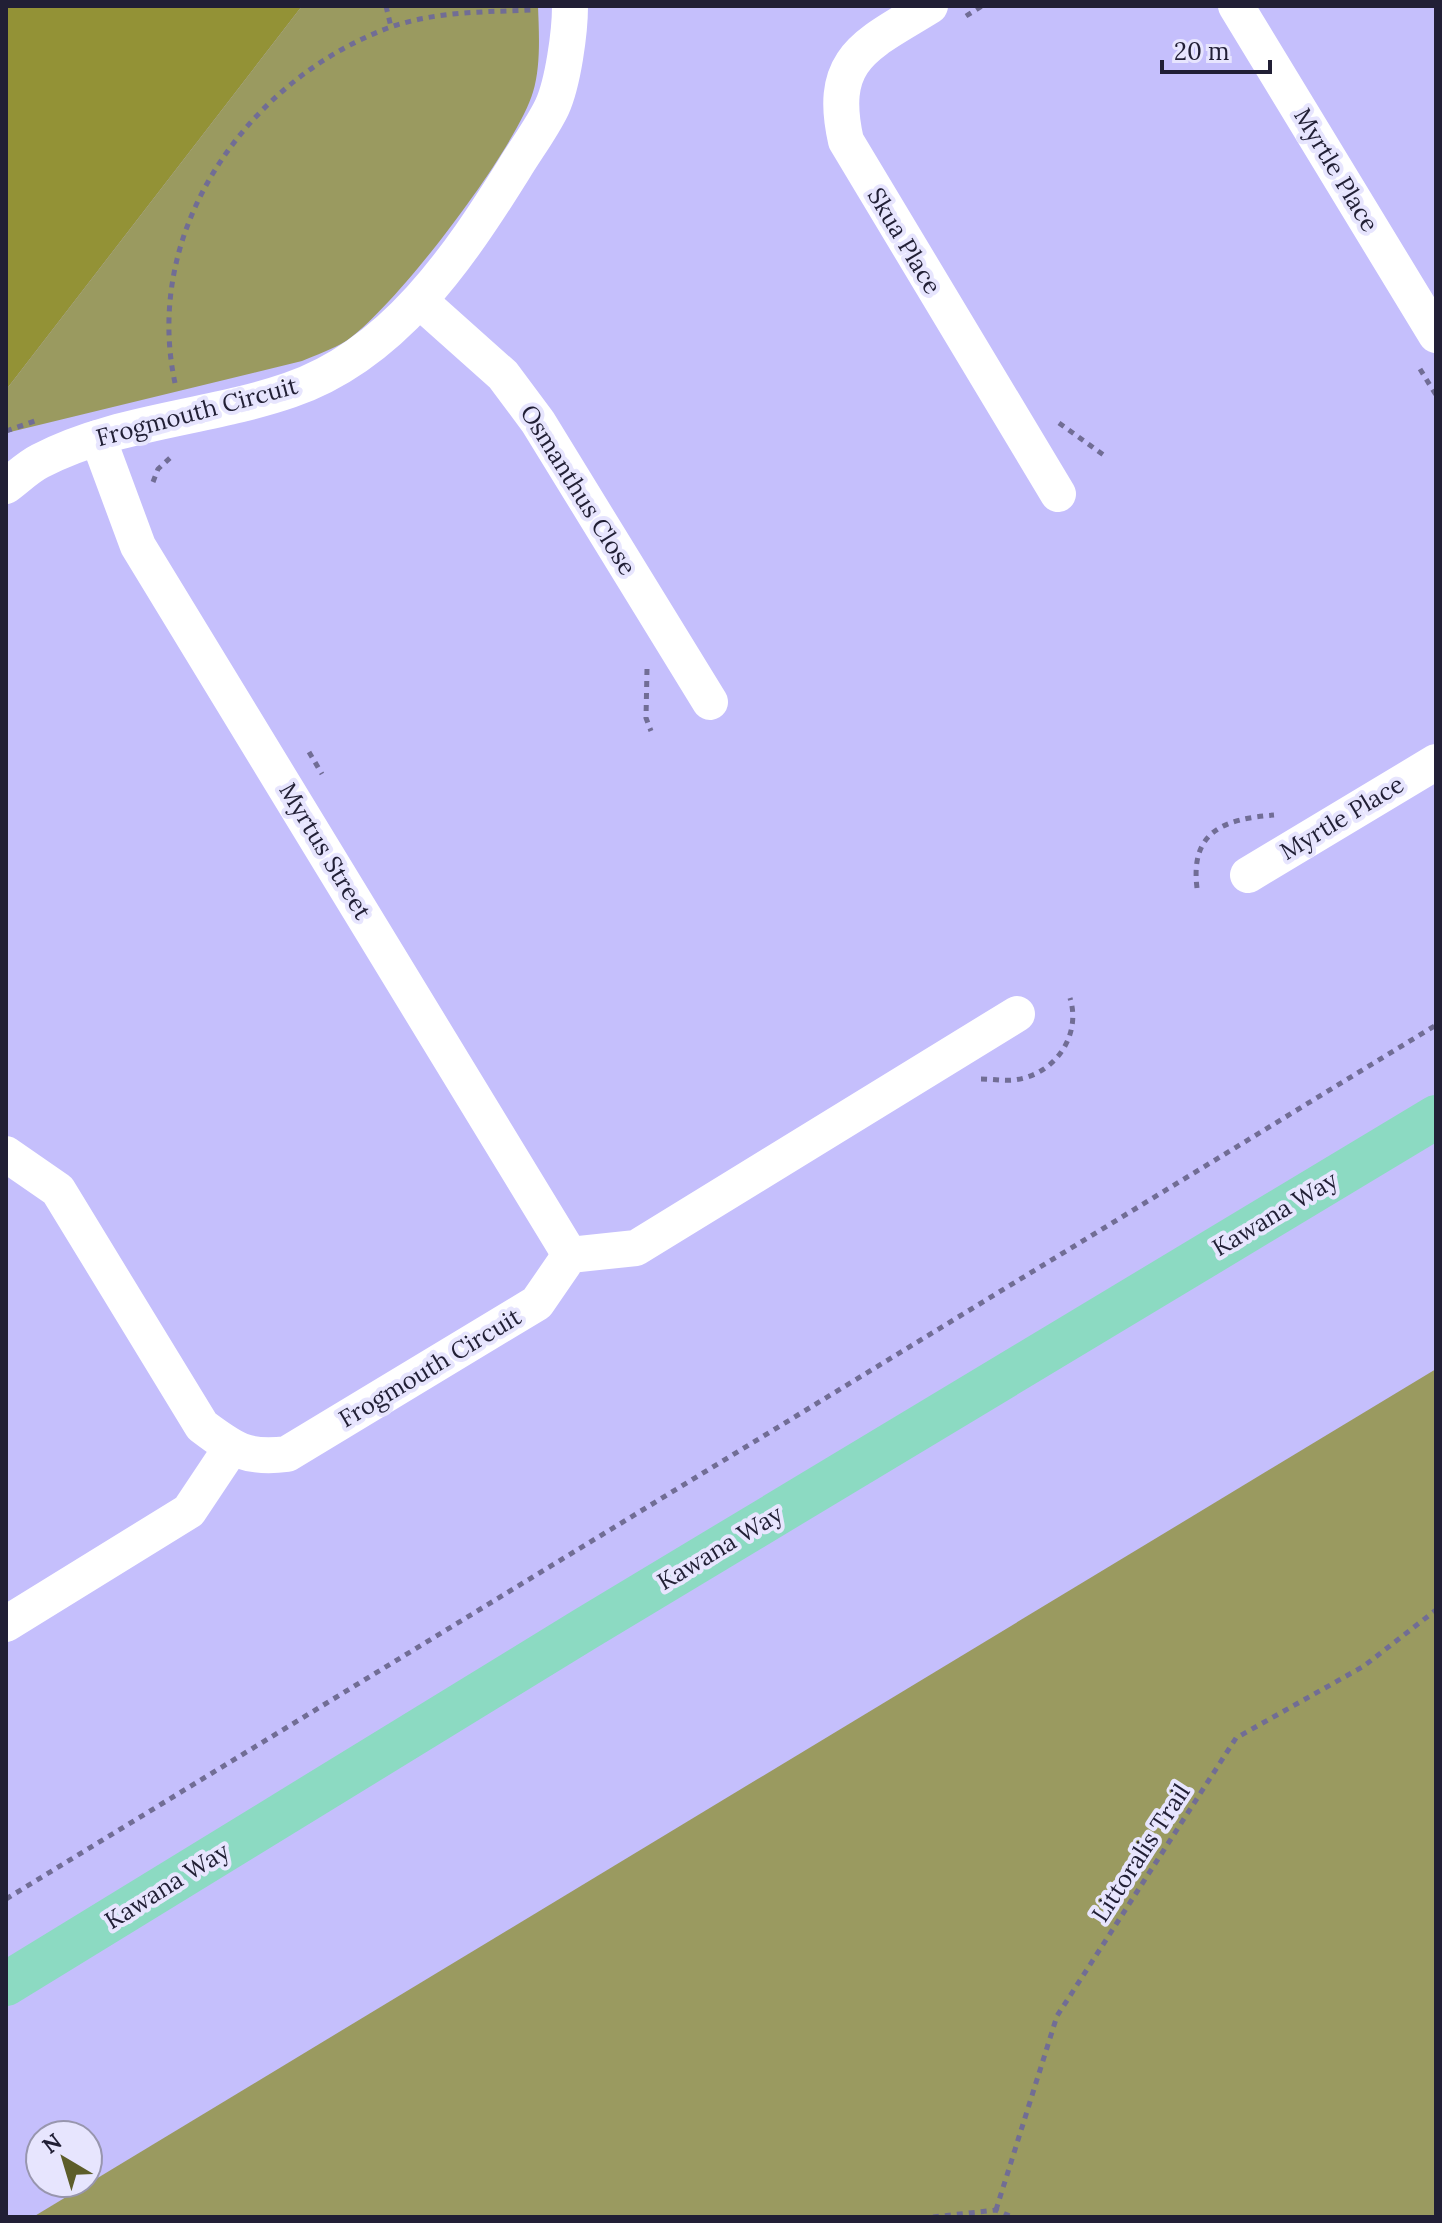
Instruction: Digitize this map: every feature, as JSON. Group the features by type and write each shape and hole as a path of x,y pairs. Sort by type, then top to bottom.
{"main road":[{"name":"Kawana Way","path":"6,1984 599,1621 1436,1117"}],"street":[{"name":"Frogmouth Circuit","path":"6,486 38,461 98,438 292,390 372,345 420,301 492,203 553,106 570,24 570,6"},
{"name":"Myrtle Place","path":"1236,6 1436,335"},
{"name":"Skua Place","path":"944,13 861,48 843,78 839,110 846,141 1058,494"},
{"name":"Osmanthus Close","path":"420,301 503,375 538,422 710,702"},
{"name":"Myrtus Street","path":"98,438 138,546 570,1255"},
{"name":"Myrtle Place","path":"1248,875 1436,762"},
{"path":"570,1255 636,1248 1017,1014"},
{"name":"Frogmouth Circuit","path":"6,1154 58,1190 202,1426 231,1448 258,1458 287,1454 537,1303 570,1255"},
{"path":"6,1624 189,1511 231,1448"}],"path":[{"path":"386,6 391,27"},
{"path":"944,13 982,6"},
{"path":"190,383 176,388 166,325 170,282 183,233 205,185 237,140 280,91 341,48 391,27 446,14 533,8 532,25"},
{"path":"1050,418 1083,437 1105,456"},
{"path":"6,431 42,419"},
{"path":"645,656 646,718 651,731"},
{"path":"6,1899 1436,1025"},
{"name":"Littoralis Trail","path":"996,2210 1057,2016 1236,1738 1364,1666 1436,1610"},
{"path":"933,2217 996,2210 1012,2217"}],"shaded area":[{"path":"6,6 302,6 6,390"},
{"path":"302,6 538,6 538,60 533,92 522,118 480,187 394,296 368,323 341,344 302,361 6,433 6,390"},
{"path":"1436,1369 1436,2217 33,2217 63,2199 104,2199 104,2174"}]}
